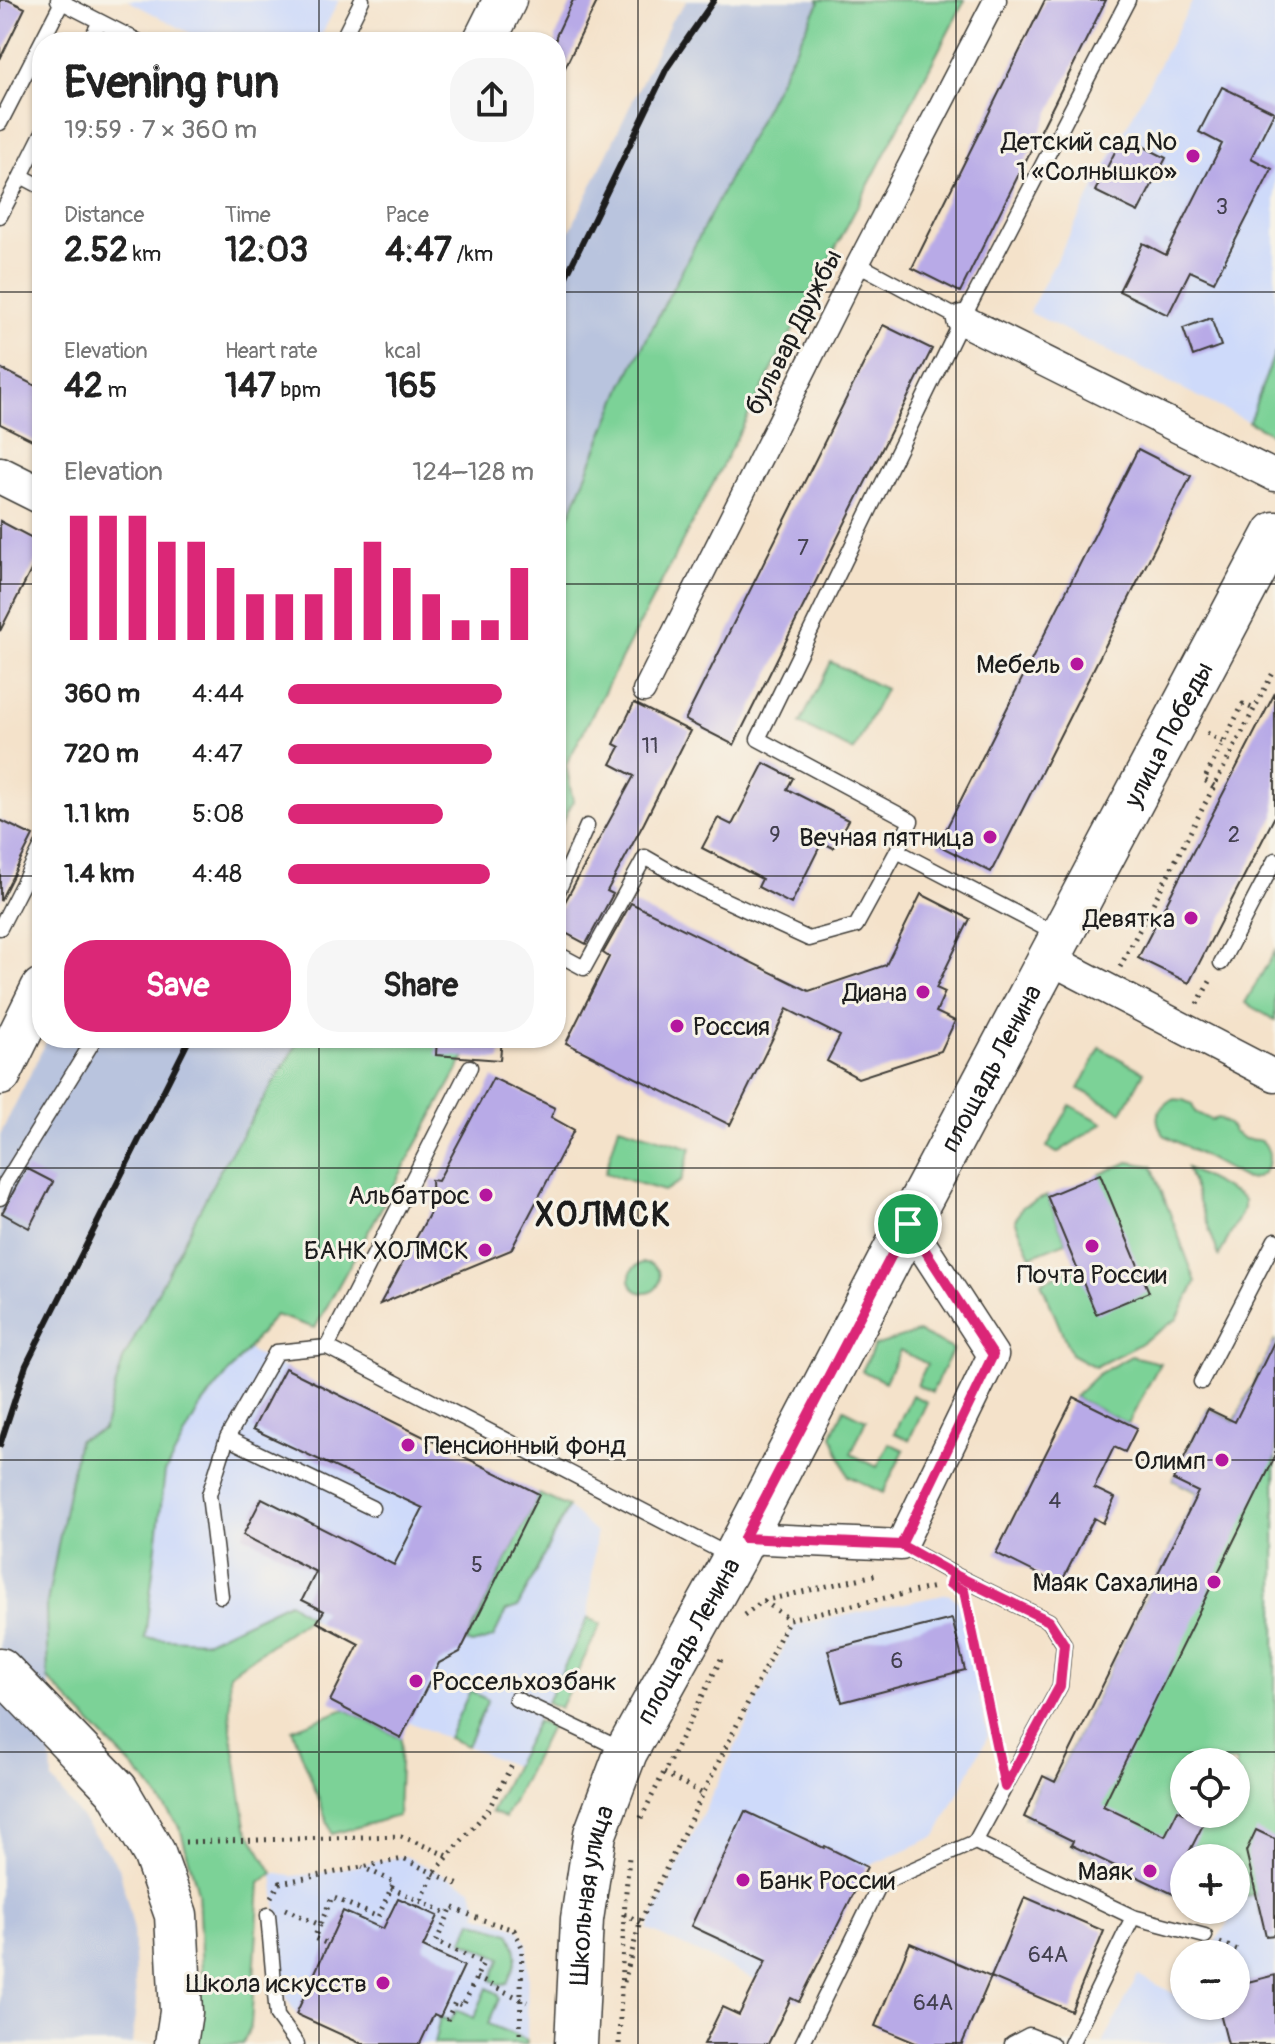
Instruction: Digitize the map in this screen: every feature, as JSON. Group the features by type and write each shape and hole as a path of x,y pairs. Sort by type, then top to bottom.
{"main road":[{"path":"489,32 505,0"},
{"name":"улица Победы","path":"1056,948 1275,533"},
{"name":"площадь Ленина","path":"626,1752 739,1548 1056,948"},
{"path":"0,1074 32,1009"},
{"path":"0,1669 117,1790 154,1853 176,1915 181,2012 176,2044"},
{"name":"Школьная улица","path":"576,2044 582,1919 595,1834 626,1752"}],"street":[{"name":"бульвар Дружбы","path":"644,691 858,264 995,0"},
{"path":"962,320 1275,476"},
{"path":"0,475 32,491"},
{"path":"1056,948 1182,1028 1275,1076"},
{"path":"739,1548 901,1545 993,1355 908,1224"}],"lane":[{"path":"346,32 362,0"},
{"path":"566,958 584,968 645,857 701,889 809,939 856,926 911,821 758,739 962,320 1128,0"},
{"path":"45,32 60,1 120,32"},
{"path":"94,32 100,22"},
{"path":"0,123 32,58"},
{"path":"0,216 32,154"},
{"path":"21,176 32,182"},
{"path":"858,264 962,320"},
{"path":"566,873 587,826"},
{"path":"897,851 1056,948"},
{"path":"1221,963 1275,860"},
{"path":"0,928 32,866"},
{"path":"0,1198 6,1182 90,1048"},
{"path":"327,1347 470,1067"},
{"path":"1201,1382 1275,1240"},
{"path":"221,1596 209,1495 227,1438 276,1352 327,1347 739,1548"},
{"path":"227,1438 372,1508"},
{"path":"805,2043 880,1884 975,1842 1060,1686 1064,1644 1049,1621 952,1579 901,1545"},
{"path":"516,1699 626,1752"},
{"path":"975,1842 1133,1917 1205,1936"},
{"path":"268,1908 277,2016 297,2044"},
{"path":"1071,2044 1133,1917"},
{"path":"1012,2044 1029,2035 1052,2044"}],"path":[{"path":"1128,952 1275,669"},
{"path":"1214,786 1204,780 1223,742 1243,704 1254,709"},
{"path":"1212,736 1223,742"},
{"path":"1182,1028 1221,963"},
{"path":"742,1616 763,1601 880,1574"},
{"path":"763,1601 789,1619 952,1579 964,1591 1005,1787"},
{"path":"621,1995 640,1922 789,1619"},
{"path":"638,1824 721,1659"},
{"path":"419,1904 434,1873 488,1810 512,1765"},
{"path":"664,1773 703,1794"},
{"path":"212,1841 401,1836 448,1856"},
{"path":"619,2044 624,1914 630,1853"},
{"path":"268,1908 280,1883 403,1859 459,1885"},
{"path":"328,1944 314,1938 332,1897 378,1917 394,1882 362,1867"},
{"path":"391,1888 419,1904 449,1914"},
{"path":"448,1999 463,2006 483,1963 436,1942 452,1907 514,1930 521,1938 524,2000 520,2036"},
{"path":"283,1908 320,1925"},
{"path":"624,1914 640,1922"},
{"path":"476,1978 524,2000"},
{"path":"447,2020 455,2002"}],"shaded area":[{"path":"127,0 339,0 323,32 188,32"},
{"path":"688,0 819,2 623,385 566,524 566,239 671,21"},
{"name":"Детский сад № 1 «Солнышко»","path":"1193,0 1275,0 1275,352 1249,422 1029,312"},
{"path":"43,1048 295,1048 219,1172 123,1360 103,1430 78,1440 46,1608 52,1780 119,1867 133,1926 136,2005 132,2044 0,2044 0,1135"},
{"path":"248,1350 568,1507 596,1533 588,1618 514,1766 409,1722 401,1738 330,1701 359,1644 317,1623 289,1602 207,1641 144,1638 165,1472 199,1409"},
{"path":"948,1594 959,1601 988,1736 936,1836 867,1867 756,1980 647,1929 794,1626"},
{"name":"Школа искусств","path":"405,1856 471,1888 479,1907 476,1914 519,1928 528,1946 527,2044 362,2044 296,2014 285,1995 273,1873 291,1876 321,1873"},
{"path":"1256,1893 1275,1912 1275,2044 1103,2044 1138,1975 1170,1991 1170,2020 1250,2020 1250,1940 1216,1940 1227,1924 1250,1924 1250,1895"}],"green space":[{"path":"818,0 965,0 566,765 566,524 623,385"},
{"path":"1275,352 1275,428 1272,434 1249,422"},
{"path":"831,662 885,689 854,751 800,724"},
{"path":"566,765 573,801 566,815"},
{"path":"1275,951 1275,1020 1245,1003"},
{"path":"295,1048 466,1048 465,1057 315,1328 275,1315 199,1409 165,1472 145,1638 207,1641 289,1602 310,1617 229,1674 231,1730 246,1827 273,1873 260,1883 251,2025 243,2044 194,2044 202,1973 198,1892 180,1828 145,1780 48,1679 46,1608 78,1440 103,1430 123,1360 219,1172"},
{"path":"1100,1048 1144,1072 1122,1112 1079,1089"},
{"path":"1172,1099 1192,1104 1195,1112 1211,1120 1218,1118 1245,1139 1264,1143 1269,1161 1264,1172 1246,1179 1164,1135 1157,1119 1162,1107"},
{"path":"1070,1105 1103,1123 1057,1153 1047,1147"},
{"path":"619,1126 691,1148 681,1181 664,1191 605,1173"},
{"path":"1129,1162 1152,1166 1196,1282 1177,1319 1136,1346 1095,1367 1071,1354 1041,1282 1077,1268 1100,1174"},
{"path":"1187,1168 1244,1200 1244,1208 1219,1256"},
{"path":"1047,1196 1066,1242 1031,1256 1015,1220 1023,1206"},
{"path":"645,1263 656,1267 660,1278 656,1289 645,1293 634,1289 630,1278 634,1267"},
{"path":"918,1332 953,1349 932,1392 917,1385 927,1364 900,1350 885,1382 862,1371 874,1346"},
{"name":"Маяк Сахалина","path":"1275,1340 1275,1912 1261,1915 1256,1894 1250,1895 1250,1844 1170,1844 1170,1893 1071,1845 1072,1841 1024,1817 1043,1776 1055,1782 1198,1493 1173,1480 1208,1409 1235,1421"},
{"path":"1131,1356 1160,1363 1128,1424 1074,1397 1098,1374"},
{"path":"912,1395 927,1402 909,1440 894,1433"},
{"path":"844,1409 866,1420 851,1454 877,1467 889,1443 904,1450 883,1493 848,1476 832,1435"},
{"path":"539,1494 568,1507 518,1607 506,1611 493,1638 472,1644 466,1642"},
{"path":"588,1618 601,1624 560,1708 547,1702"},
{"path":"470,1691 488,1700 467,1746 448,1738"},
{"path":"345,1709 401,1738 398,1816 332,1834 292,1729"},
{"path":"537,1721 550,1727 505,1818 491,1812"},
{"path":"472,1921 509,1933 516,1958 507,1983 501,1985 491,1980 501,1958 463,1941"},
{"path":"487,1988 497,1993 499,1999 488,2024 527,2040 527,2044 434,2044 440,2017 451,2021 456,2010 474,2018"}],"building":[{"path":"0,0 8,0 25,8 0,59"},
{"path":"573,0 598,0 566,66 566,32 558,32"},
{"path":"1045,0 1106,0 960,292 912,268"},
{"path":"1222,87 1274,112 1251,158 1272,169 1214,282 1190,271 1168,315 1119,291 1143,243 1166,255 1222,144 1199,132"},
{"path":"1123,136 1166,158 1138,212 1095,191"},
{"path":"1211,318 1221,346 1193,356 1183,328"},
{"path":"883,325 932,349 734,745 685,720"},
{"path":"0,368 32,384 32,440 0,424"},
{"path":"1138,449 1191,476 991,872 938,845"},
{"path":"0,521 32,538 32,569 0,631"},
{"path":"1275,693 1275,816 1189,983 1138,958"},
{"path":"634,703 690,731 607,891 613,894 586,944 566,933 566,900 634,776 611,764 620,747 614,744"},
{"path":"764,763 793,778 787,789 848,820 833,848 822,842 791,904 758,887 762,879 702,848 718,818 732,825"},
{"path":"0,820 32,838 0,901"},
{"name":"Россия","path":"921,894 970,919 936,988 945,992 936,1012 955,1021 941,1051 858,1078 827,1061 840,1036 787,1009 730,1125 566,1043 609,957 603,953 631,903 809,991 886,965"},
{"path":"436,1048 501,1048 500,1060 436,1055"},
{"name":"Альбатрос","path":"493,1078 555,1108 551,1117 574,1130 511,1250 380,1304 432,1209 431,1180 438,1181"},
{"path":"26,1168 53,1182 29,1228 2,1213"},
{"path":"1100,1174 1149,1292 1096,1314 1047,1196"},
{"path":"1275,1340 1275,1457 1103,1806 1165,1836 1170,1826 1201,1828 1193,1844 1170,1844 1170,1893 1071,1845 1073,1841 1024,1817 1043,1776 1055,1782 1198,1492 1173,1480 1208,1409 1235,1422"},
{"path":"285,1368 539,1494 460,1652 439,1663 401,1738 330,1701 359,1644 317,1622 324,1611 302,1600 316,1572 243,1535 262,1498 394,1565 423,1508 253,1429"},
{"path":"1074,1397 1137,1428 1125,1452 1114,1447 1094,1488 1115,1498 1103,1523 1094,1518 1060,1585 996,1553"},
{"path":"952,1619 965,1670 842,1702 828,1650"},
{"path":"745,1811 867,1867 799,2002 791,1998 768,2044 704,2044 722,2007 739,2015 766,1961 691,1926"},
{"path":"1256,1830 1275,1839 1275,1935 1266,1936 1250,1868 1249,1844"},
{"path":"1025,1897 1104,1931 1071,2011 991,1977"},
{"name":"Школа искусств","path":"398,1898 438,1916 423,1947 464,1966 440,2017 434,2014 420,2044 362,2044 296,2014 343,1911 383,1929"},
{"path":"910,1943 991,1977 962,2044 918,2044 875,2026"},
{"path":"1275,1975 1275,2044 1228,2044 1222,2020 1250,2020 1250,1981"}],"railway":[{"path":"566,276 667,68 714,0"},
{"path":"0,1445 26,1365 185,1048"}],"place":[{"name":"Детский сад № 1 «Солнышко»","path":"1193,156"},
{"name":"Мебель","path":"1077,664"},
{"name":"Вечная пятница","path":"990,837"},
{"name":"Девятка","path":"1191,918"},
{"name":"Диана","path":"923,992"},
{"name":"Россия","path":"677,1026"},
{"name":"Альбатрос","path":"486,1195"},
{"name":"Почта России","path":"1092,1246"},
{"name":"БАНК ХОЛМСК","path":"485,1250"},
{"name":"Пенсионный фонд","path":"408,1445"},
{"name":"Олимп","path":"1222,1460"},
{"name":"Маяк Сахалина","path":"1214,1582"},
{"name":"Россельхозбанк","path":"416,1681"},
{"name":"Маяк","path":"1150,1871"},
{"name":"Банк России","path":"743,1880"},
{"name":"Школа искусств","path":"383,1983"}],"district":[{"name":"ХОЛМСК","path":"604,1214"}],"route":[{"path":"908,1224 744,1538 901,1545 953,1574 950,1584 964,1591 1005,1787 1060,1686 1064,1644 1049,1621 901,1545 993,1355 908,1224"}]}
